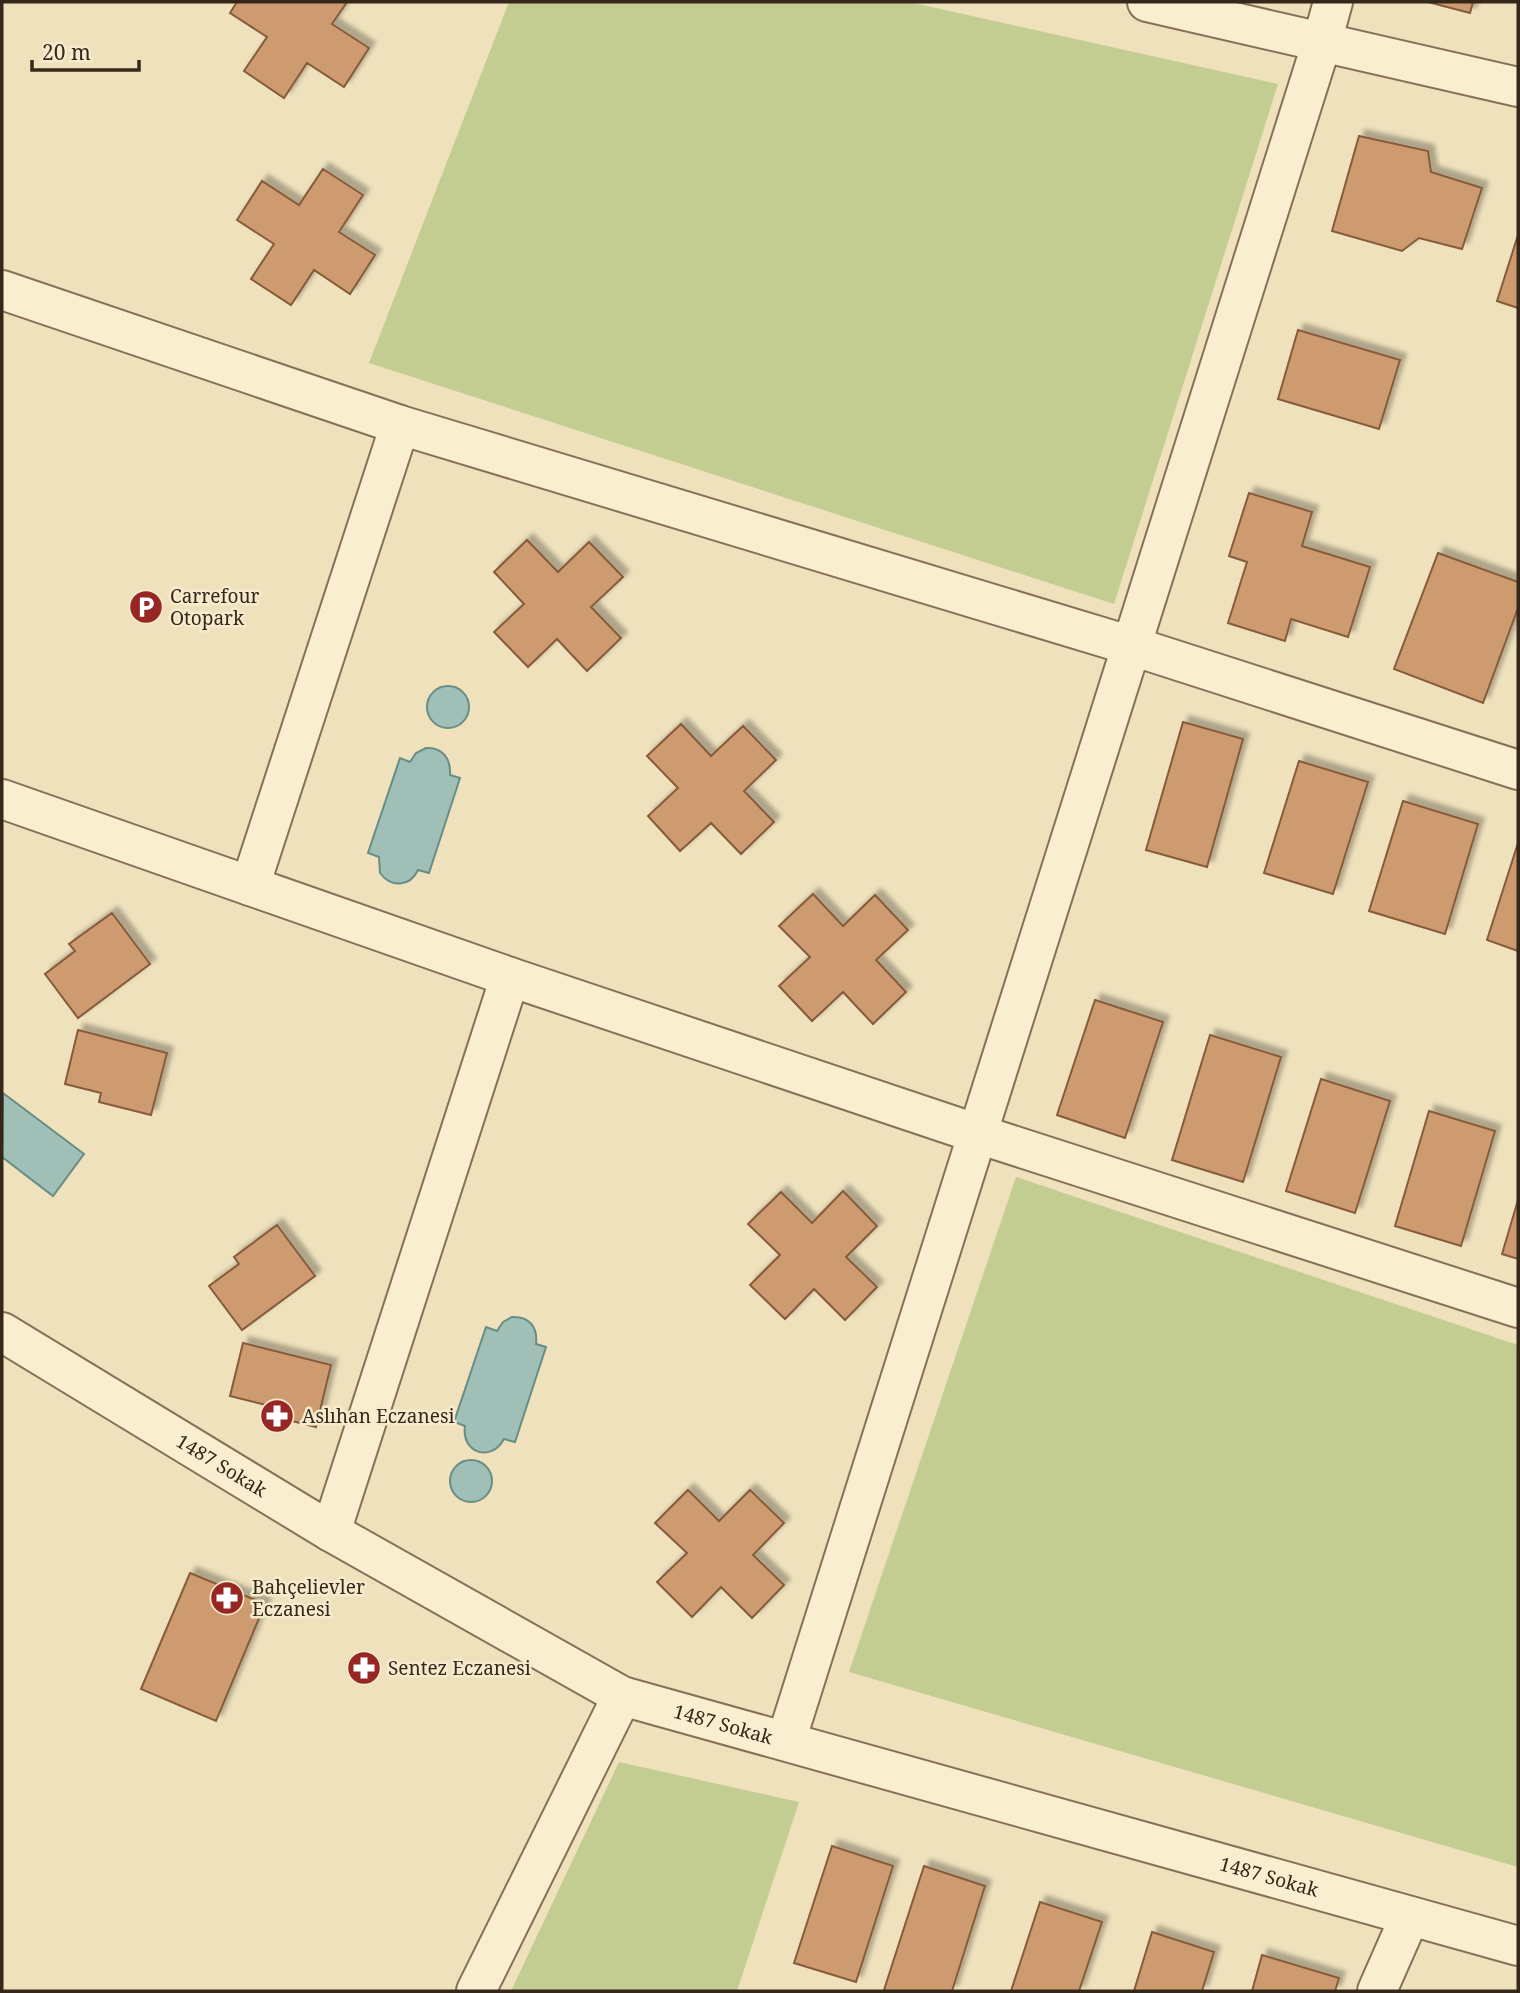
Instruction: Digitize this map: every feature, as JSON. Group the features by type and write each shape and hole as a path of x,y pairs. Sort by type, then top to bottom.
{"street":[{"path":"1146,2 1518,87"},
{"path":"786,1741 1333,2"},
{"path":"2,290 400,425 1132,646 1518,770"},
{"path":"250,886 400,425"},
{"path":"2,799 509,977 978,1134 1518,1308"},
{"path":"331,1532 509,977"},
{"name":"1487 Sokak","path":"2,1332 331,1532 622,1696 1518,1947"},
{"path":"476,1991 622,1696"},
{"path":"1377,1991 1410,1916"}],"green space":[{"path":"509,2 909,2 1278,84 1114,604 369,363"},
{"path":"1016,1177 1518,1345 1518,1867 849,1672"},
{"path":"619,1762 799,1802 737,1991 511,1991"}],"water":[{"path":"448,686 463,692 469,707 463,722 448,728 433,722 427,707 433,692"},
{"path":"426,748 445,755 450,775 460,778 429,873 418,870 410,880 395,883 380,873 379,857 368,853 400,758 410,762 416,753"},
{"path":"3,1093 84,1154 53,1196 2,1157"},
{"path":"512,1317 528,1321 534,1328 536,1344 546,1347 515,1442 504,1439 492,1451 478,1452 468,1443 465,1426 454,1422 486,1327 497,1331 503,1322"},
{"path":"471,1460 486,1466 492,1481 486,1496 471,1502 456,1496 450,1481 456,1466"}],"building":[{"path":"237,2 347,2 332,24 369,48 344,87 307,63 284,98 244,71 267,37 230,13"},
{"path":"1428,2 1473,2 1470,13"},
{"path":"1359,136 1428,151 1431,172 1482,188 1462,249 1419,238 1402,251 1332,231"},
{"path":"323,169 363,195 339,232 375,255 350,294 314,270 291,305 251,279 274,244 237,220 262,181 299,205"},
{"path":"1518,235 1518,308 1497,301"},
{"path":"1298,330 1400,360 1379,429 1278,399"},
{"path":"1249,493 1312,512 1302,546 1370,567 1348,637 1291,619 1285,641 1228,623 1247,562 1229,556"},
{"path":"527,540 558,572 589,542 623,577 591,607 621,638 587,671 557,639 528,667 494,632 524,604 494,572"},
{"path":"1438,553 1518,582 1518,608 1483,703 1394,669"},
{"path":"1183,722 1243,739 1207,867 1146,850"},
{"path":"681,724 711,756 743,726 776,760 744,791 774,822 741,854 711,823 680,851 648,816 678,788 647,756"},
{"path":"1299,761 1368,782 1333,894 1264,873"},
{"path":"1403,801 1478,824 1445,934 1369,911"},
{"path":"1518,843 1518,951 1487,940"},
{"path":"813,894 843,926 875,895 908,930 876,960 906,992 873,1024 843,992 812,1021 779,986 810,957 779,926"},
{"path":"112,913 150,964 78,1018 45,974 75,951 69,944"},
{"path":"1095,1000 1163,1022 1125,1138 1057,1115"},
{"path":"78,1030 167,1053 151,1115 99,1102 101,1093 65,1084"},
{"path":"1210,1035 1281,1057 1243,1182 1172,1160"},
{"path":"1321,1079 1390,1101 1355,1213 1286,1191"},
{"path":"1429,1111 1495,1131 1461,1246 1395,1226"},
{"path":"843,1191 877,1226 846,1257 877,1287 845,1320 814,1289 785,1319 750,1285 780,1255 748,1224 781,1192 812,1223"},
{"path":"1518,1200 1518,1259 1502,1254"},
{"path":"277,1225 315,1276 242,1330 209,1286 239,1264 234,1257"},
{"path":"243,1343 331,1365 316,1427 264,1414 266,1405 230,1396"},
{"path":"688,1490 719,1521 750,1490 784,1523 753,1555 784,1585 752,1618 721,1587 692,1617 657,1582 687,1553 655,1523"},
{"path":"190,1573 265,1604 216,1721 141,1689"},
{"path":"832,1846 893,1866 856,1982 794,1963"},
{"path":"924,1866 985,1886 952,1991 884,1990"},
{"path":"1040,1902 1102,1922 1079,1991 1011,1991"},
{"path":"1152,1932 1214,1952 1202,1991 1134,1991"},
{"path":"1262,1955 1339,1978 1335,1991 1252,1991"}],"place":[{"name":"Carrefour Otopark","path":"146,607"},
{"name":"Aslıhan Eczanesi","path":"277,1416"},
{"name":"Bahçelievler Eczanesi","path":"227,1598"},
{"name":"Sentez Eczanesi","path":"364,1668"}]}
